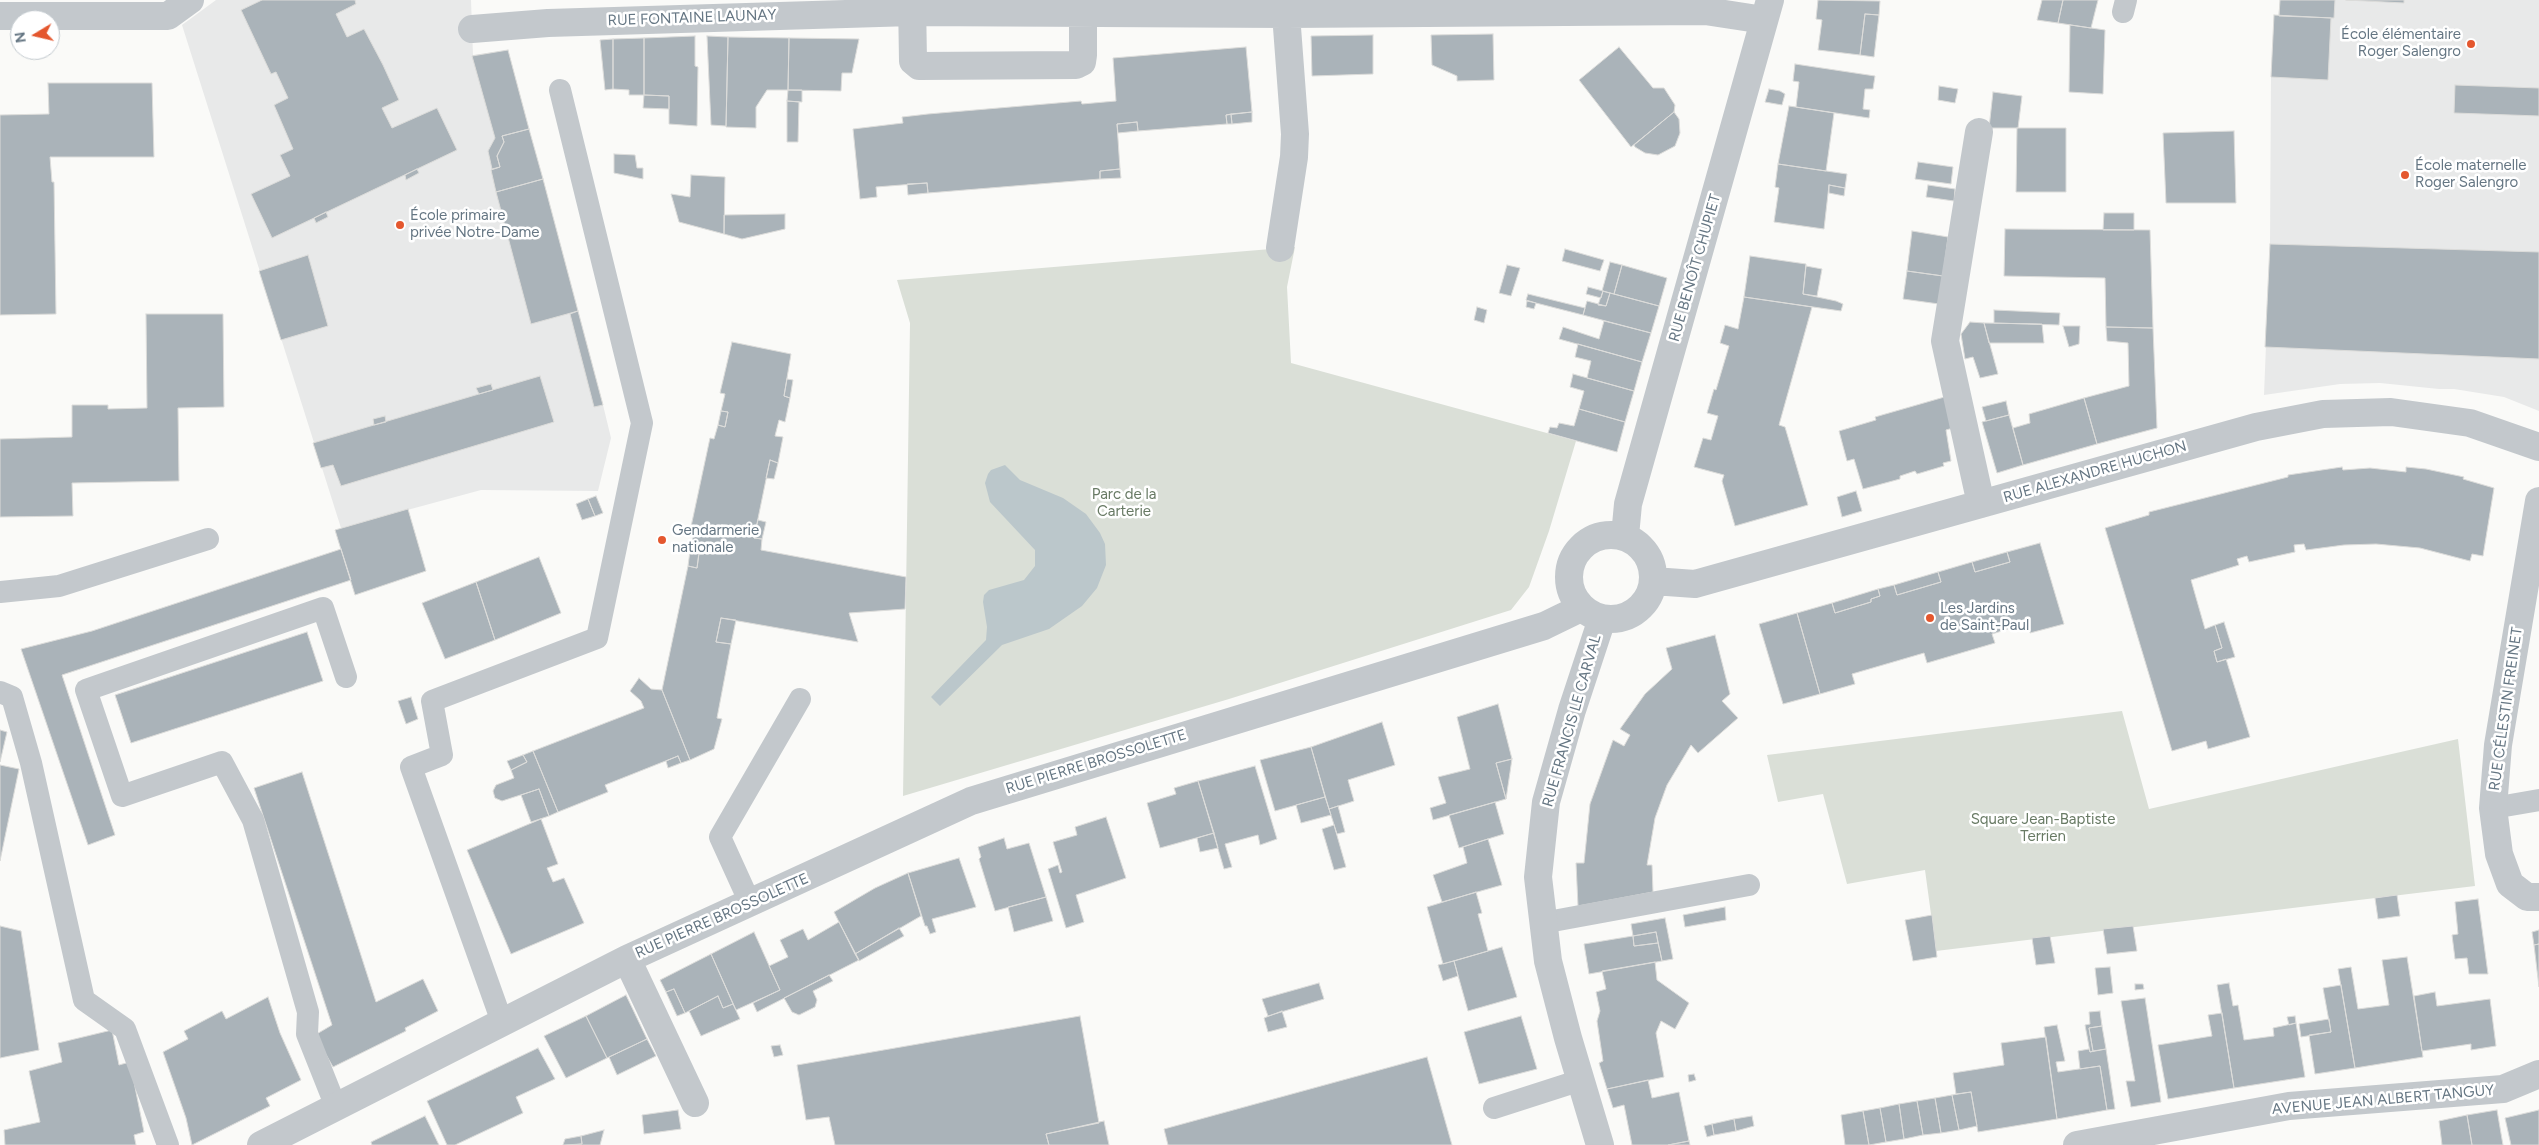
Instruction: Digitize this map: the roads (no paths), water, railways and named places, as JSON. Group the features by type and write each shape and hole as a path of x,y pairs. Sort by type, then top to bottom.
{"street":[{"path":"0,16 168,16 190,0"},
{"path":"912,6 913,61 919,66 1076,65 1082,62 1083,55 1083,13"},
{"name":"RUE FONTAINE LAUNAY","path":"472,29 548,23 912,6 1083,13 1286,14 1767,10"},
{"name":"RUE BENOÎT CHUPIET","path":"1624,536 1628,504 1767,10"},
{"path":"1280,248 1294,157 1295,134 1286,14"},
{"path":"1979,132 1945,341 1981,504"},
{"name":"RUE ALEXANDRE HUCHON","path":"1653,582 1695,584 2256,427 2323,414 2391,412 2470,424 2539,448"},
{"name":"RUE CÉLESTIN FREINET","path":"2539,501 2498,745 2493,808 2499,854 2510,884 2527,897 2539,897"},
{"path":"1600,536 1624,536 1641,546 1651,562 1653,582 1650,596 1636,611 1617,620 1592,613 1572,594 1568,578 1571,562 1580,548 1589,540 1600,536"},
{"name":"RUE PIERRE BROSSOLETTE","path":"261,1145 627,959 971,801 1592,613"},
{"name":"RUE FRANCIS LE CARVAL","path":"1592,613 1572,710 1546,802 1538,877 1542,923 1558,1003 1600,1145"},
{"name":"RUE PIERRE BROSSOLETTE","path":"627,959 695,1103"},
{"name":"AVENUE JEAN ALBERT TANGUY","path":"2077,1145 2289,1106 2502,1088 2539,1074"}],"lane":[{"path":"502,1022 411,767 442,754 432,701 597,638 642,423 560,90"},
{"path":"0,592 59,586 208,540"},
{"path":"336,1107 307,1034 308,1012 253,820 222,762 122,796 86,690 323,608 346,677"},
{"path":"0,692 12,697 32,764 84,1000 125,1029 168,1145"},
{"path":"750,903 720,837 800,699"},
{"path":"2493,808 2539,800"},
{"path":"1542,923 1750,885"},
{"path":"1494,1108 1580,1080"}],"place":[{"name":"École élémentaire Roger Salengro","path":"2471,44"},
{"name":"École maternelle Roger Salengro","path":"2405,175"},
{"name":"École primaire privée Notre-Dame","path":"400,225"},
{"name":"Gendarmerie nationale","path":"662,540"},
{"name":"Les Jardins de Saint-Paul","path":"1930,618"}],"park label":[{"name":"Parc de la Carterie","path":"1124,504"},
{"name":"Square Jean-Baptiste Terrien","path":"2043,828"}]}
